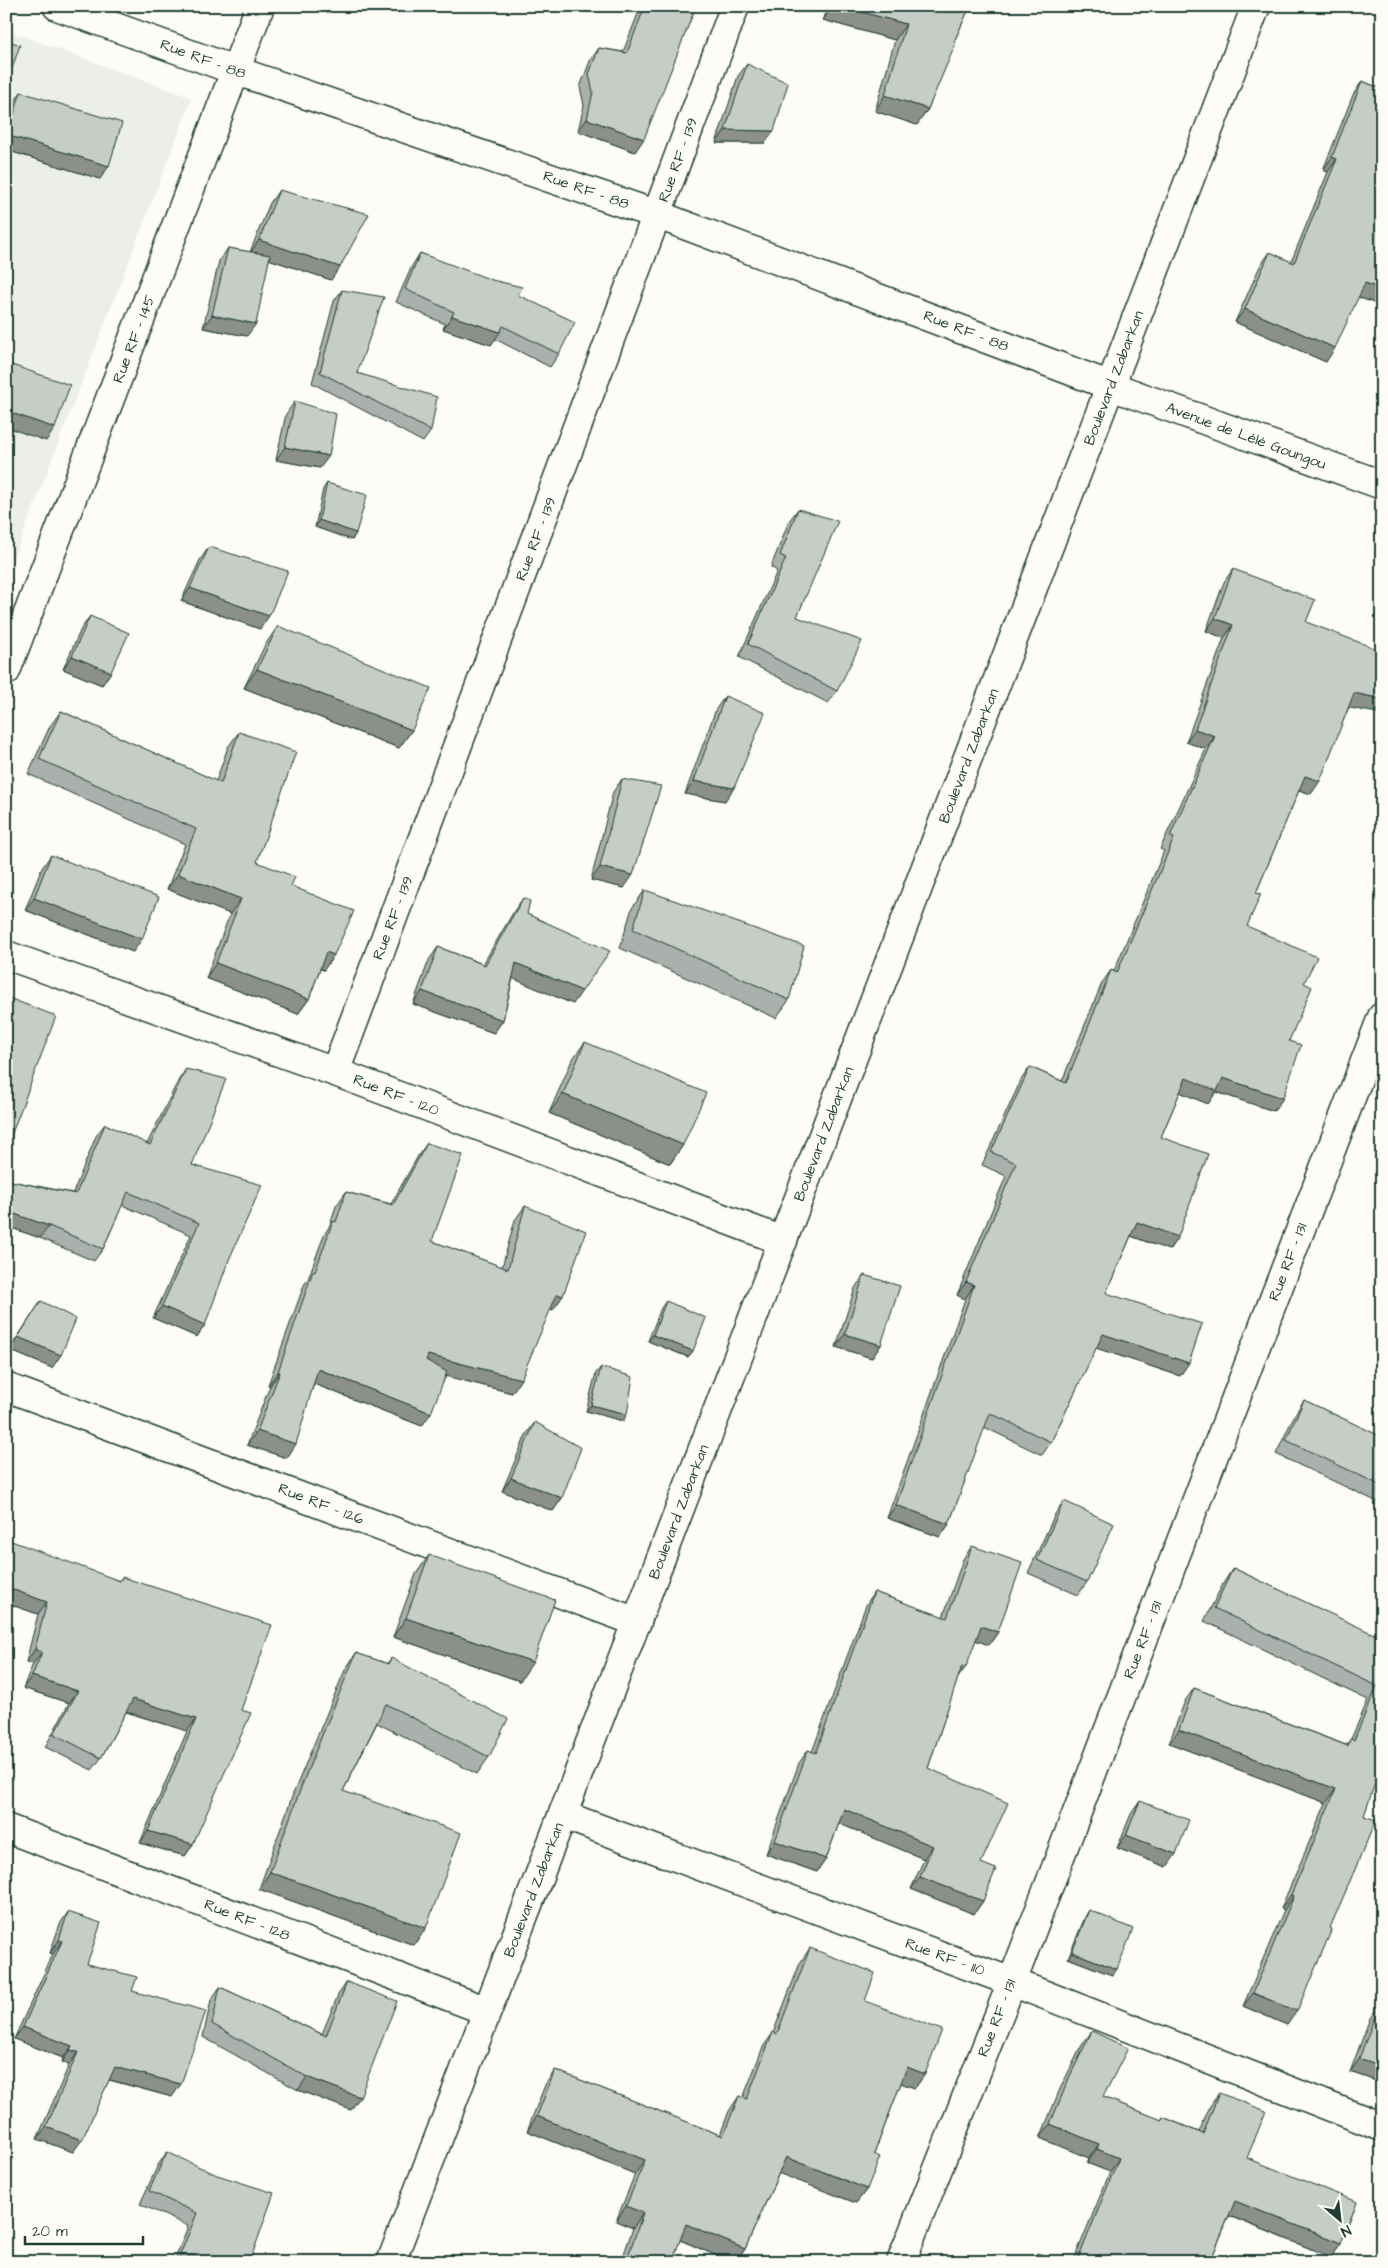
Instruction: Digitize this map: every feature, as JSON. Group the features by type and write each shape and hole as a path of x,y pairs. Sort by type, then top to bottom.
{"street":[{"name":"Rue RF - 88","path":"57,6 237,71 658,215 1111,386"},
{"name":"Rue RF - 145","path":"6,671 237,71 260,6"},
{"name":"Rue RF - 139","path":"335,1072 735,6"},
{"name":"Boulevard Zabarkan","path":"391,2262 1256,6"},
{"name":"Avenue de Lélé Goungou","path":"1111,386 1382,485"},
{"name":"Rue RF - 120","path":"6,955 335,1072 783,1241"},
{"name":"Rue RF - 131","path":"901,2262 1012,1982 1382,1017"},
{"name":"Rue RF - 126","path":"6,1386 637,1622"},
{"name":"Rue RF - 110","path":"563,1815 1012,1982 1382,2127"},
{"name":"Rue RF - 128","path":"6,1828 488,2011"}],"shaded area":[{"path":"6,30 192,98 6,578"}],"building":[{"path":"645,6 696,6 644,139 587,119 593,92 589,74 599,48 627,53"},
{"path":"840,6 970,6 928,109 885,95 906,24"},
{"path":"6,40 20,45 6,86"},
{"path":"747,64 788,83 774,131 725,130"},
{"path":"1362,81 1382,89 1382,289 1365,283 1335,348 1245,309 1270,252 1294,263 1337,159 1332,157"},
{"path":"21,92 122,123 109,166 7,135"},
{"path":"279,190 369,214 340,267 259,240"},
{"path":"228,248 270,255 256,324 212,315"},
{"path":"420,253 492,280 522,287 518,295 575,322 559,354 503,326 500,332 452,316 454,312 405,289"},
{"path":"342,290 384,297 357,373 437,397 431,431 320,372"},
{"path":"6,363 70,385 55,428 6,411"},
{"path":"295,401 336,414 329,456 285,447"},
{"path":"327,483 367,495 356,533 319,520"},
{"path":"798,509 838,521 797,617 862,641 837,691 748,644 786,558 780,555"},
{"path":"209,547 288,571 269,616 190,588"},
{"path":"1233,569 1315,600 1306,622 1382,651 1382,699 1354,693 1320,781 1305,776 1256,893 1261,894 1247,926 1317,957 1304,983 1312,987 1289,1041 1301,1045 1283,1098 1223,1078 1217,1091 1186,1078 1161,1137 1208,1154 1178,1237 1137,1222 1106,1293 1202,1324 1189,1363 1103,1334 1051,1442 990,1413 949,1524 896,1505 974,1285 966,1282 1016,1163 991,1152 1030,1067 1066,1083 1111,970 1117,973 1174,838 1170,836 1215,736 1195,729 1233,625 1215,618"},
{"path":"90,616 129,633 111,672 72,656"},
{"path":"278,626 431,688 412,730 257,669"},
{"path":"725,696 765,713 734,788 694,781"},
{"path":"61,711 221,783 239,732 296,752 257,862 295,877 291,886 354,911 334,955 326,952 309,999 216,963 241,899 178,874 196,829 39,759"},
{"path":"622,779 661,786 633,875 600,867"},
{"path":"51,855 159,897 142,939 34,898"},
{"path":"645,890 804,946 789,1000 633,929"},
{"path":"523,898 530,901 527,914 610,951 582,991 516,963 503,1020 422,991 438,947 485,965"},
{"path":"6,997 56,1016 6,1149"},
{"path":"585,1042 706,1093 683,1145 563,1094"},
{"path":"186,1069 226,1079 192,1165 262,1185 228,1262 205,1325 162,1306 199,1223 128,1192 103,1249 49,1226 6,1211 6,1180 76,1194 105,1124 150,1145"},
{"path":"427,1143 463,1155 432,1241 508,1269 525,1206 586,1231 563,1296 557,1294 521,1379 428,1355 426,1360 447,1372 431,1413 318,1369 296,1444 257,1431 280,1372 278,1372 313,1271 315,1272 333,1221 336,1222 346,1192 393,1205"},
{"path":"864,1275 900,1286 881,1345 845,1334"},
{"path":"41,1301 76,1319 61,1355 18,1337"},
{"path":"666,1301 706,1318 693,1351 653,1335"},
{"path":"601,1367 633,1377 627,1414 591,1405"},
{"path":"1304,1400 1380,1436 1382,1433 1382,1486 1286,1440"},
{"path":"535,1422 581,1448 562,1498 511,1478"},
{"path":"1064,1501 1114,1524 1087,1582 1037,1560"},
{"path":"6,1539 120,1581 122,1577 272,1625 241,1710 251,1713 193,1844 148,1831 196,1719 133,1699 101,1758 54,1734 78,1691 32,1676 42,1652 35,1649 47,1602 6,1587"},
{"path":"972,1546 1022,1563 998,1632 981,1626 966,1667 962,1666 928,1768 1008,1803 981,1863 996,1869 983,1901 920,1877 933,1846 844,1809 826,1859 775,1841 808,1750 816,1753 874,1592 947,1618"},
{"path":"429,1555 555,1600 533,1662 406,1618"},
{"path":"1233,1568 1382,1638 1382,1762 1364,1816 1376,1820 1297,2011 1253,1993 1294,1896 1291,1895 1336,1789 1179,1730 1194,1688 1348,1746 1350,1739 1354,1740 1377,1686 1214,1608"},
{"path":"356,1653 389,1664 391,1658 508,1719 489,1757 386,1704 343,1791 461,1833 426,1928 270,1872 305,1777"},
{"path":"1140,1801 1189,1820 1176,1854 1126,1835"},
{"path":"1089,1910 1133,1929 1117,1969 1072,1952"},
{"path":"68,1912 101,1923 87,1964 137,1977 132,1991 206,2011 181,2084 115,2067 82,2140 46,2127 78,2052 70,2050 72,2046 23,2027 62,1941 59,1940"},
{"path":"810,1948 875,1973 865,2001 942,2030 925,2074 907,2067 874,2154 880,2157 867,2189 786,2157 745,2249 686,2224 672,2262 626,2262 643,2213 626,2206 645,2160 537,2116 555,2070 723,2136 739,2096 747,2099 773,2032 777,2034"},
{"path":"347,1982 397,2001 360,2097 307,2077 212,2024 220,1987 326,2036"},
{"path":"1379,2005 1382,2006 1382,2067 1359,2059"},
{"path":"1092,2031 1128,2048 1103,2097 1162,2120 1163,2117 1203,2134 1219,2093 1266,2111 1247,2158 1357,2202 1341,2243 1235,2201 1210,2262 1077,2262 1119,2158 1097,2149 1099,2144 1050,2124 1070,2076"},
{"path":"167,2152 217,2175 274,2193 250,2261 180,2255 197,2213 149,2191"},
{"path":"1037,2253 1060,2262 1033,2262"}]}
